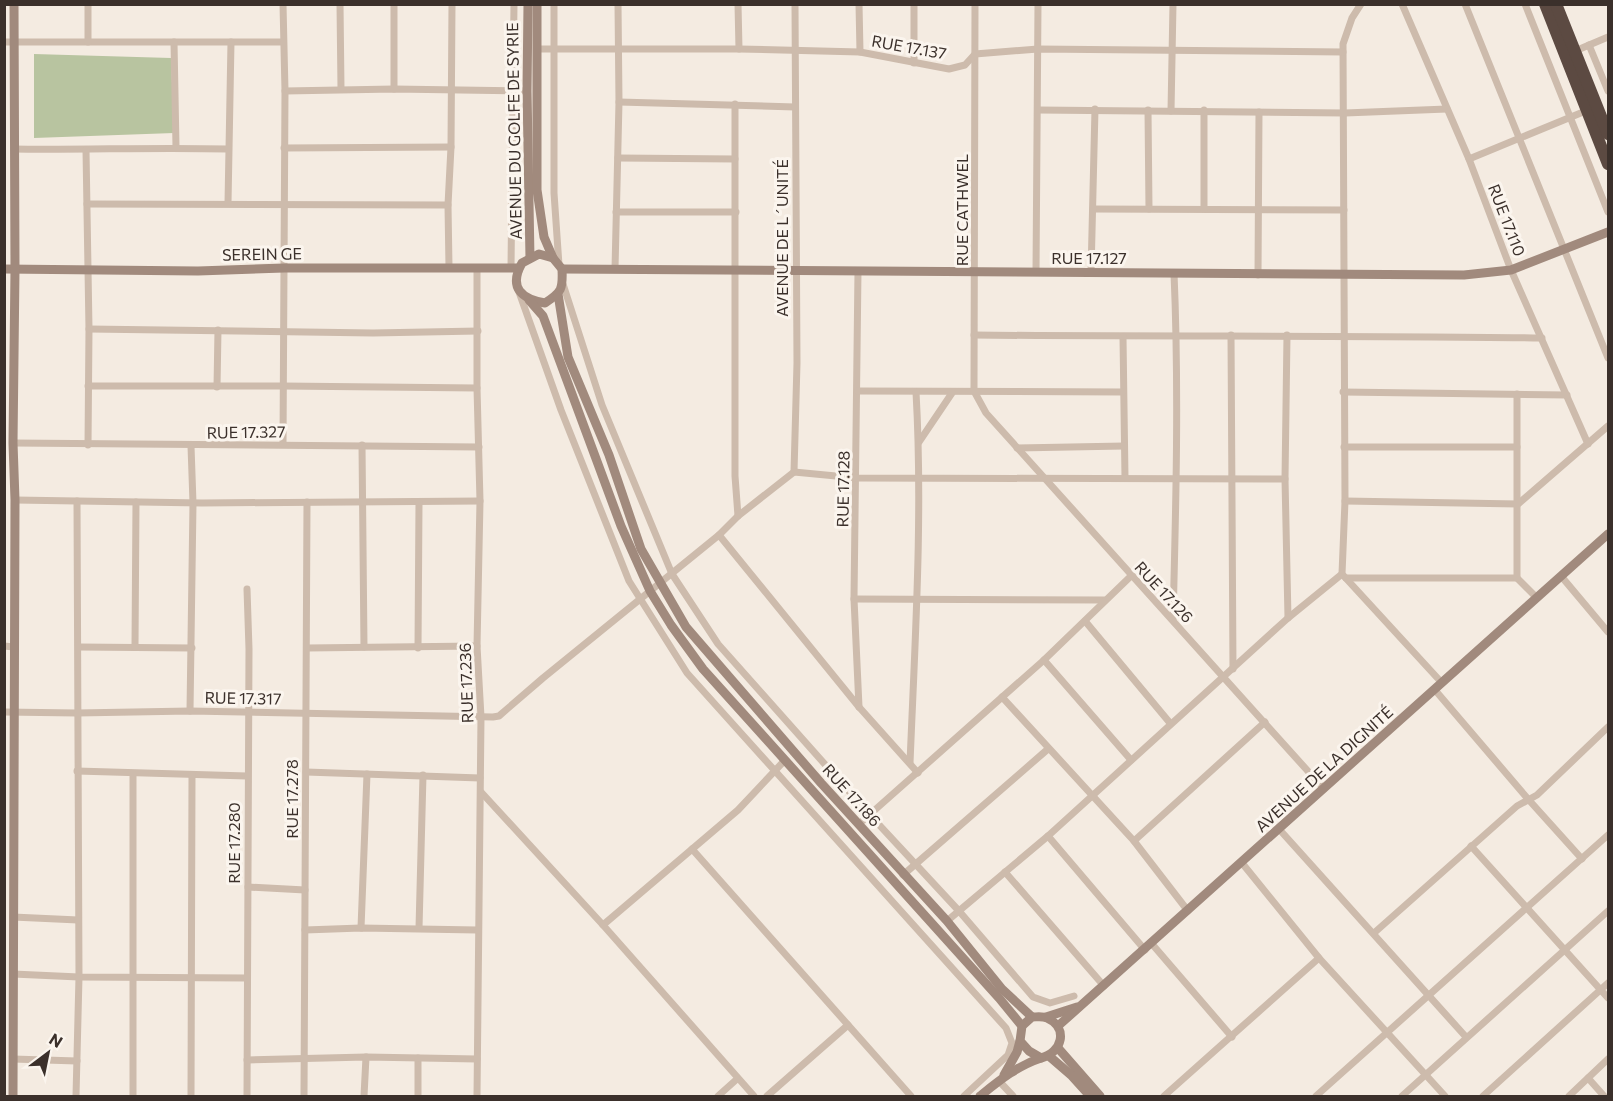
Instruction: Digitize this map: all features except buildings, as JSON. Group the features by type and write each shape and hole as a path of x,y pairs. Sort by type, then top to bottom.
{"highway":[{"path":"1545,4 1608,164"},
{"path":"1556,4 1608,134"}],"street":[{"path":"13,1096 13,917 9,857 9,646 15,500 9,456 13,443 15,269 14,4"},
{"path":"88,4 88,42"},
{"path":"283,4 285,91 283,444"},
{"path":"340,4 341,89"},
{"path":"394,4 394,89"},
{"path":"449,267 452,4"},
{"path":"514,4 512,91 515,268 519,292 561,410 629,581 687,673 1006,1028 1012,1043 1008,1055 964,1096"},
{"name":"AVENUE DU GOLFE DE SYRIE","path":"528,4 530,258"},
{"path":"537,4 537,190 544,237 558,264"},
{"path":"554,4 554,193 558,264 602,405 672,574 718,644 959,911 1033,997 1050,1003 1074,996"},
{"path":"615,269 619,102 618,4"},
{"path":"738,4 739,49"},
{"name":"AVENUE DE L´UNITÉ","path":"794,472 797,363 795,4"},
{"path":"859,4 860,52"},
{"path":"914,4 914,63"},
{"name":"RUE CATHWEL","path":"975,4 974,391 986,413"},
{"path":"1036,272 1038,4"},
{"path":"1171,111 1173,4"},
{"path":"1361,4 1345,34 1343,52 1345,113 1344,576 1439,686 1528,799 1582,859"},
{"name":"RUE 17.110","path":"1402,4 1469,159 1511,270 1588,444"},
{"path":"1465,4 1608,358"},
{"path":"1525,4 1608,212"},
{"path":"1575,51 1608,37"},
{"path":"4,42 283,42"},
{"path":"174,42 176,147"},
{"path":"228,203 231,42"},
{"path":"1589,45 1608,91"},
{"name":"RUE 17.137","path":"537,49 739,49 860,52 949,69 965,65 975,54 1038,48 1343,52"},
{"path":"285,91 341,89 527,91"},
{"path":"4,101 15,101"},
{"path":"619,102 795,107"},
{"path":"735,104 735,476 738,516"},
{"path":"1038,110 1345,113 1447,109"},
{"path":"1091,273 1095,110"},
{"path":"1148,110 1149,209"},
{"path":"1204,110 1204,209"},
{"path":"1469,159 1588,111"},
{"path":"1258,275 1259,112"},
{"path":"284,148 452,147"},
{"path":"14,148 228,149"},
{"path":"86,150 88,445"},
{"path":"618,158 735,159"},
{"path":"87,204 448,205"},
{"path":"1093,210 1344,210"},
{"path":"616,212 736,212"},
{"name":"RUE 17.127","path":"558,264 615,269 1464,275 1511,270 1608,232"},
{"path":"515,268 539,254 558,264"},
{"name":"SEREIN GE","path":"4,269 198,271 284,268 515,268"},
{"name":"RUE 17.236","path":"477,268 480,501 477,646 481,717 477,1096"},
{"name":"RUE 17.128","path":"858,271 854,599 860,707"},
{"path":"1173,620 1177,479 1177,335 1174,273"},
{"path":"529,300 545,303 558,294 563,284"},
{"path":"519,292 543,316 621,526 650,591 671,625 703,669 1022,1026"},
{"name":"RUE 17.186","path":"558,294 568,357 609,455 641,549 659,584 686,627 707,654 903,875 947,921 1002,989 1032,1017"},
{"path":"89,329 373,333 478,331"},
{"path":"217,387 218,330"},
{"path":"974,335 1123,337 1345,335 1542,338"},
{"path":"1231,335 1233,669"},
{"path":"1287,335 1288,618"},
{"path":"1123,337 1125,478"},
{"path":"88,387 477,388"},
{"path":"858,391 1122,392"},
{"path":"910,763 917,600 919,442 915,392"},
{"path":"1343,392 1567,395"},
{"path":"919,442 952,393"},
{"path":"1517,394 1517,578"},
{"name":"RUE 17.126","path":"986,413 1324,789"},
{"path":"1345,501 1518,504 1608,426"},
{"name":"RUE 17.327","path":"13,443 479,447"},
{"path":"362,445 364,647"},
{"path":"190,711 192,446"},
{"path":"1017,448 1124,446"},
{"path":"1344,447 1517,447"},
{"path":"794,472 856,478 1286,479"},
{"name":"RUE 17.317","path":"9,712 77,714 190,711 499,716 794,472"},
{"path":"15,500 193,503 480,501"},
{"path":"76,1096 79,977 78,501"},
{"path":"135,647 136,502"},
{"name":"RUE 17.278","path":"304,1096 307,502"},
{"path":"418,648 419,503"},
{"name":"AVENUE DE LA DIGNITÉ","path":"1058,1026 1608,534"},
{"path":"719,535 860,707 918,773"},
{"path":"859,824 1044,660 1131,576"},
{"path":"947,921 1048,836 1288,618 1344,576 1517,578 1537,598"},
{"path":"1562,576 1608,632"},
{"name":"RUE 17.280","path":"246,1096 249,712 247,589"},
{"path":"854,599 1104,600"},
{"path":"1085,621 1170,723"},
{"path":"307,648 477,646"},
{"path":"79,647 192,648"},
{"path":"1044,660 1131,760"},
{"path":"1002,697 1134,841 1188,911"},
{"path":"1134,841 1265,722"},
{"path":"1374,933 1517,806 1537,795 1608,727"},
{"path":"903,875 1048,749"},
{"path":"603,925 738,810 785,760"},
{"path":"77,771 247,776"},
{"path":"306,772 480,778"},
{"path":"133,774 133,1096"},
{"path":"361,928 367,774"},
{"path":"191,1096 192,775"},
{"path":"419,928 423,775"},
{"path":"481,792 603,925 754,1096"},
{"path":"1280,829 1466,1037"},
{"path":"1316,1096 1608,835"},
{"path":"1048,836 1232,1037"},
{"path":"1471,846 1608,998"},
{"path":"692,849 911,1096"},
{"path":"1242,863 1319,958 1445,1096"},
{"path":"1005,872 1104,986"},
{"path":"248,887 305,890"},
{"path":"1402,1096 1608,911"},
{"path":"13,917 78,920"},
{"path":"305,930 361,928 477,930"},
{"path":"1164,1096 1319,958"},
{"path":"12,974 79,977 247,978"},
{"path":"1483,1096 1608,983"},
{"path":"1001,1079 1017,1052 1022,1026 1032,1017 1046,1017 1083,1005"},
{"path":"980,1096 1023,1064 1045,1057 1058,1048 1061,1035 1058,1026 1046,1017"},
{"path":"766,1096 848,1025"},
{"path":"1020,1041 1029,1051 1045,1057 1071,1075 1090,1096"},
{"path":"1058,1048 1100,1096"},
{"path":"364,1096 366,1057"},
{"path":"247,1060 366,1057 477,1059"},
{"path":"418,1058 418,1096"},
{"path":"13,1059 77,1061"},
{"path":"1569,1096 1608,1059"},
{"path":"1588,1078 1604,1096"},
{"path":"718,1096 737,1079"},
{"path":"1001,1079 1013,1096"}],"green space":[{"path":"34,54 171,58 174,133 34,138"}]}
